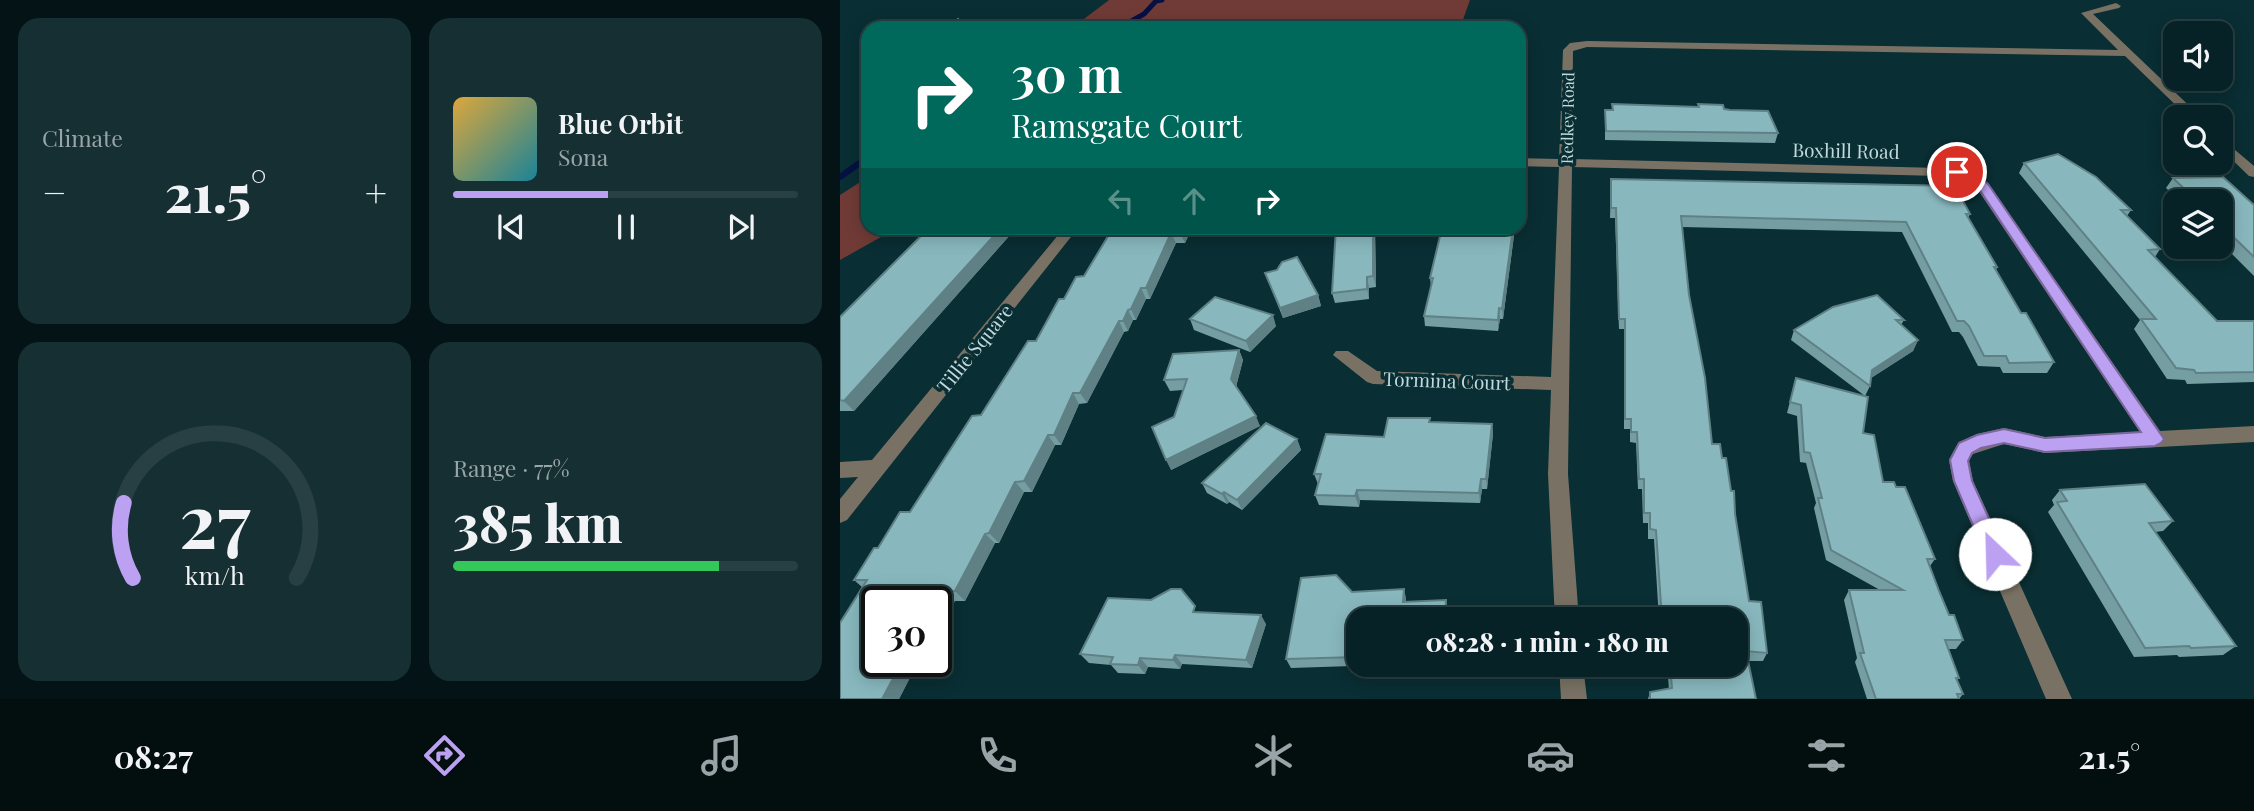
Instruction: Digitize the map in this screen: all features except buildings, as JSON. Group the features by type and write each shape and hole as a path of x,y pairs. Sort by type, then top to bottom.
{"street":[{"path":"2116,6 2087,13 2182,105"},
{"name":"Redkey Road","path":"1566,607 1558,474 1568,50 1574,45 2126,53"},
{"path":"2233,153 2254,173"},
{"path":"1526,162 1566,164"},
{"name":"Boxhill Road","path":"1566,164 1940,172 1971,177 1983,187 2155,439"},
{"name":"Tillie Square","path":"840,514 1064,235"},
{"name":"Tormina Court","path":"1342,355 1373,377 1560,384"},
{"path":"2059,699 1963,481 1959,460 1966,448 1977,442 2004,436 2045,445 2254,434"},
{"path":"840,470 877,468"},
{"path":"1572,677 1574,699"}],"shaded area":[{"path":"1109,0 1470,0 1462,21 1081,21"},
{"path":"861,182 861,235 885,235 840,260 840,195"}],"waterway":[{"path":"1132,21 1144,14 1156,1 1162,0"},
{"path":"840,177 861,162"}],"route":[{"path":"1957,172 1978,181 1983,187 2155,439 2045,445 2004,436 1977,442 1966,448 1959,460 1963,481 1995,554"}]}
